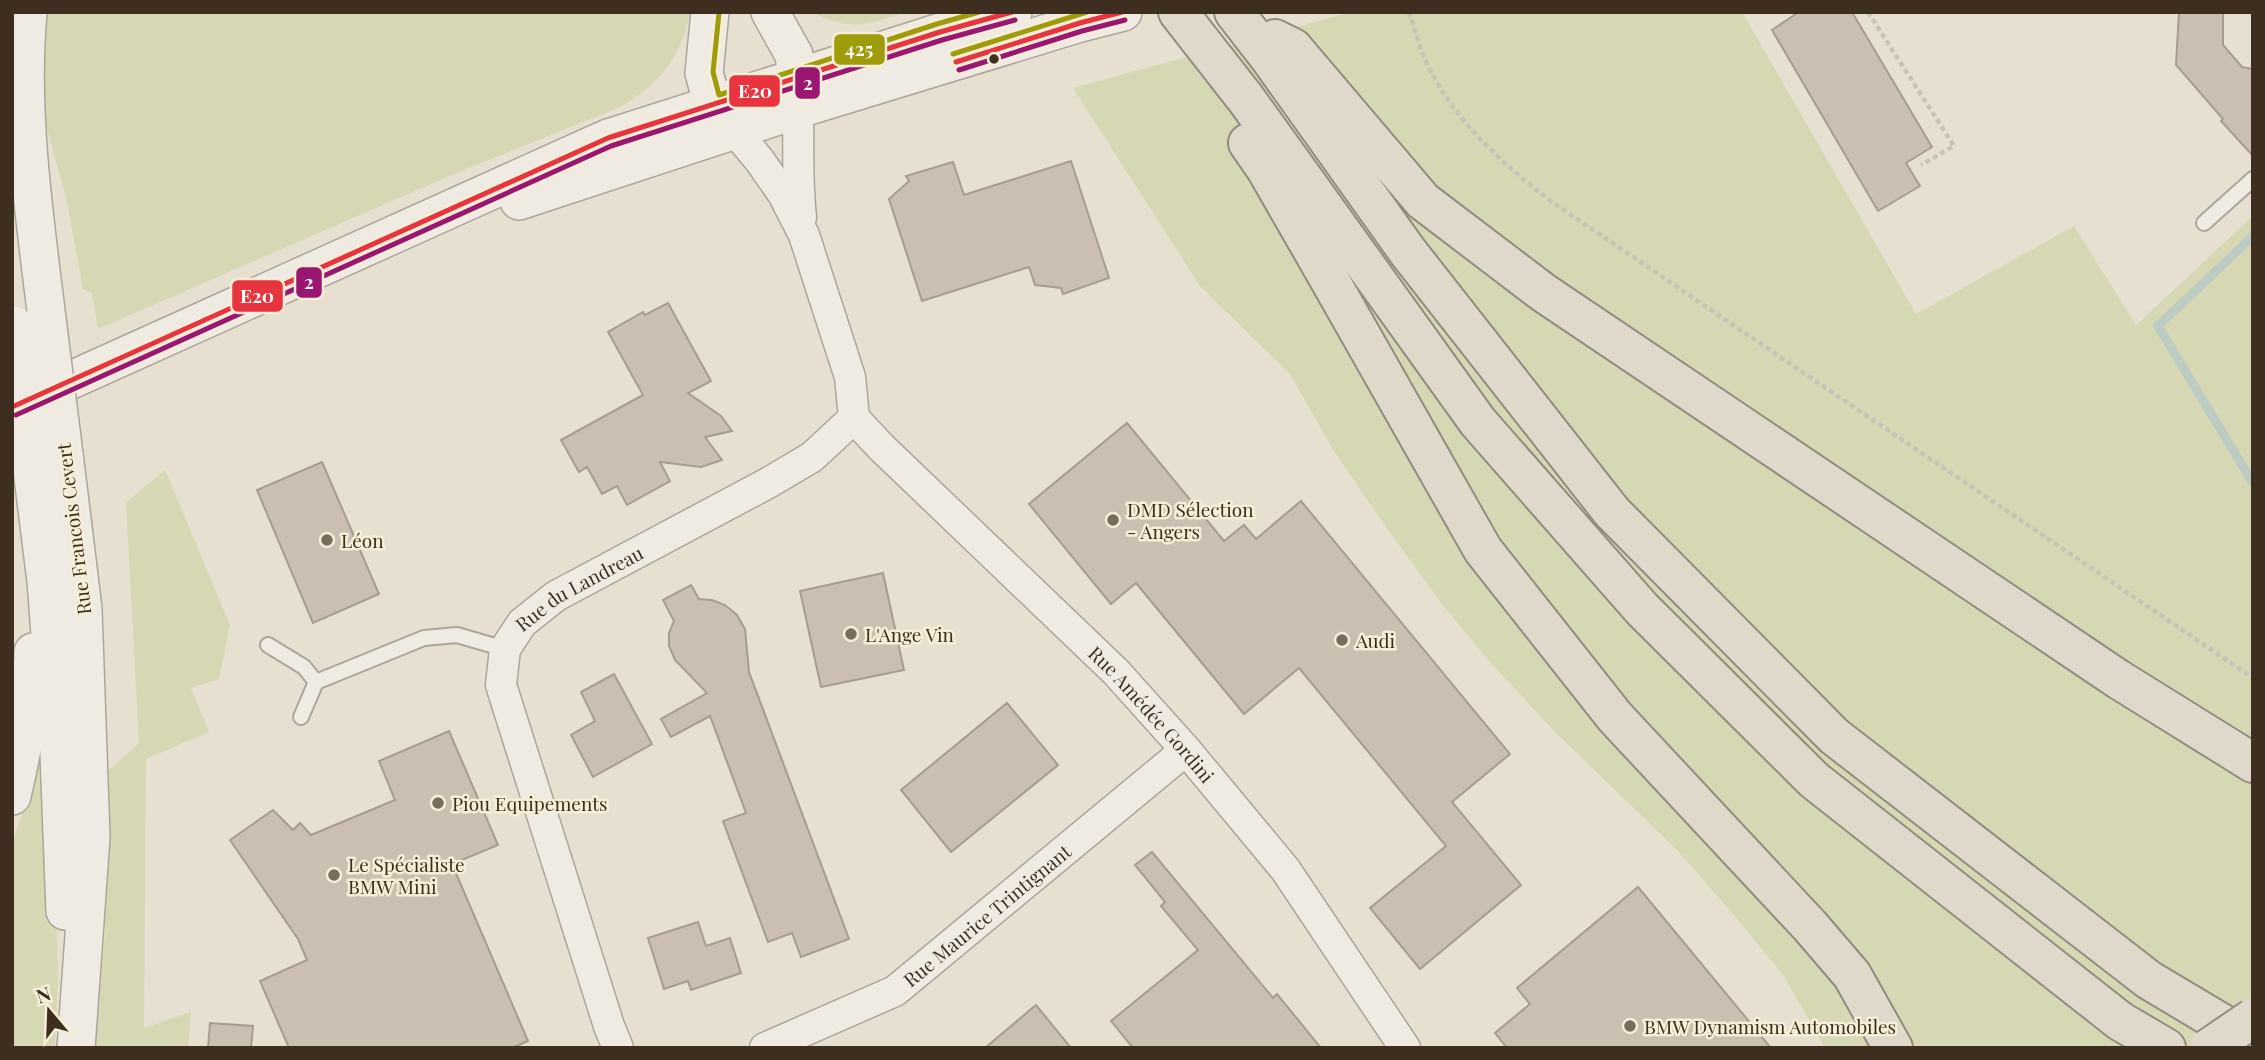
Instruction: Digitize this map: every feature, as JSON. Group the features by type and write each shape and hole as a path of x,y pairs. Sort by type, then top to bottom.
{"highway":[{"path":"1178,12 1246,99 1478,422 1642,608 1814,780 2120,1021 2166,1048"},
{"path":"1240,18 1293,48 1423,201 1544,293 2118,679 2253,763"},
{"path":"1240,18 1408,251 1612,512 1834,736 2149,980 2253,1042"},
{"path":"1206,46 1218,100 1266,169 1483,550 1615,716 1852,975 1893,1048"},
{"path":"2209,1048 2253,1018"}],"street":[{"name":"Rue Francois Cevert","path":"28,12 25,47 30,174 24,315 31,461 46,581 59,754 70,1048"},
{"path":"709,12 704,73 724,118 783,194 804,235 850,377 854,418"},
{"path":"770,12 794,55 798,93 798,190 804,235"},
{"path":"798,93 940,32 1013,12"},
{"path":"12,407 608,138 724,118 798,93 1123,12"},
{"name":"Rue du Landreau","path":"618,1048 501,685 505,649 522,623 556,596 741,499 812,457 854,418"},
{"name":"Rue Amédée Gordini","path":"854,418 881,447 1116,671 1186,750 1285,869 1405,1048"},
{"name":"Rue Francois Cevert","path":"31,461 83,609 91,837 76,1048"},
{"path":"12,796 24,746 32,682 34,632 31,461"},
{"name":"Rue Maurice Trintignant","path":"765,1048 895,991 1186,750"}],"lane":[{"path":"2204,223 2253,179"},
{"path":"301,717 316,682 424,638 457,635 505,649"},
{"path":"268,645 292,657 316,682"}],"path":[{"path":"1409,12 1424,57 1440,86 1480,140 1522,180 2253,678"},
{"path":"1868,12 1954,146 1921,165"}],"green space":[{"path":"43,12 690,12 681,44 665,70 643,91 616,109 454,174 98,329 92,293 83,289 67,201 43,115"},
{"path":"811,12 905,12 879,21 848,24"},
{"path":"1352,12 1742,12 1916,314 2074,226 2136,325 2253,216 2253,1048 1825,1048 1784,976 1733,914 1678,851 1554,731 1489,661 1442,604 1334,451 1290,374 1200,286 1073,88"},
{"path":"165,470 230,625 219,679 191,688 209,732 146,759 144,1028 191,1012 188,1048 95,1048 105,934 107,772 139,743 126,503"},
{"path":"35,747 52,750 58,980 55,1048 12,1048 12,844 26,796"}],"building":[{"path":"1799,12 1852,12 1932,147 1906,163 1920,186 1878,211 1772,30"},
{"path":"2179,12 2223,12 2223,45 2242,67 2253,69 2253,156 2176,65"},
{"path":"1071,161 1109,278 1063,294 1061,288 1035,285 1029,267 922,301 889,199 909,181 906,176 953,162 964,195"},
{"path":"668,303 711,381 688,393 721,416 732,431 705,437 722,460 701,467 660,462 670,481 627,505 617,486 602,494 587,467 579,472 561,440 643,395 608,332 643,312 645,315"},
{"path":"1127,423 1224,541 1244,525 1256,539 1301,501 1510,754 1452,802 1521,885 1420,969 1370,908 1446,846 1299,668 1244,714 1136,583 1111,604 1029,504"},
{"path":"322,462 379,594 313,623 257,490"},
{"path":"883,573 904,670 821,687 800,591"},
{"path":"691,585 699,599 725,605 737,615 745,629 749,672 849,939 801,957 792,933 768,942 723,821 746,813 710,716 671,737 661,719 707,693 675,660 669,646 669,633 674,621 663,600"},
{"path":"614,674 652,744 593,777 571,735 595,721 581,692"},
{"path":"1007,703 1058,765 951,852 901,790"},
{"path":"449,731 498,845 452,864 528,1041 512,1048 289,1048 260,981 307,960 298,939 230,840 273,810 293,830 300,823 311,835 395,800 379,761"},
{"path":"1152,852 1273,998 1277,994 1321,1048 1133,1048 1111,1021 1198,950 1161,906 1165,902 1135,865"},
{"path":"1638,887 1771,1048 1507,1048 1495,1033 1530,1004 1517,988"},
{"path":"698,922 706,946 730,938 741,973 691,990 688,981 664,989 648,938"},
{"path":"1036,1005 1071,1048 985,1048"},
{"path":"210,1023 253,1026 251,1048 208,1048"}],"waterway":[{"path":"2253,236 2158,326 2253,483"}],"transit line":[{"name":"425","path":"719,13 713,72 719,95 979,12"},
{"name":"E20","path":"12,407 608,138 940,32 1012,12"},
{"name":"425","path":"953,54 1087,12"},
{"name":"E20","path":"956,62 1122,12"},
{"name":"2","path":"16,415 611,146 942,40 1015,20"},
{"name":"2","path":"959,70 1125,20"}],"place":[{"name":"DMD Sélection - Angers","path":"1113,520"},
{"name":"Léon","path":"327,540"},
{"name":"L'Ange Vin","path":"851,634"},
{"name":"Audi","path":"1342,640"},
{"name":"Piou Equipements","path":"438,803"},
{"name":"Le Spécialiste BMW Mini","path":"334,875"},
{"name":"BMW Dynamism Automobiles","path":"1630,1026"}]}
